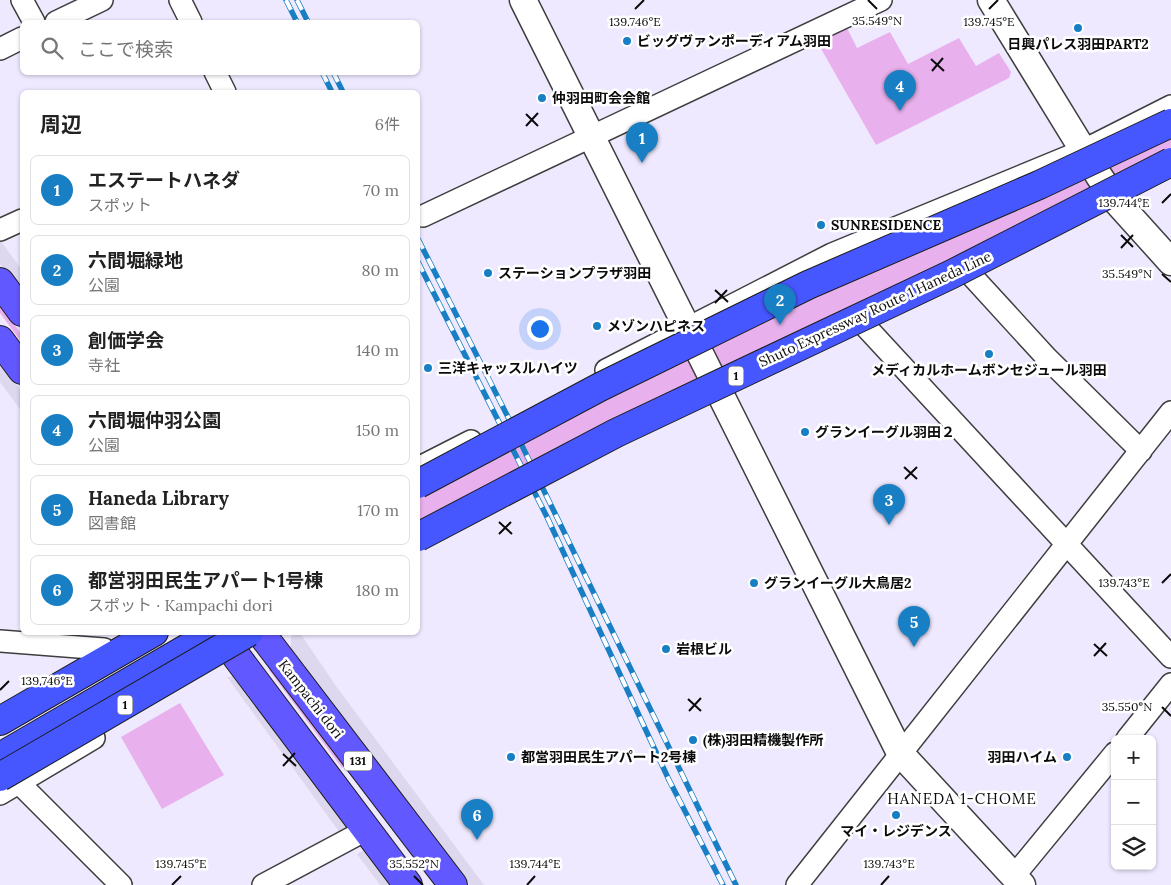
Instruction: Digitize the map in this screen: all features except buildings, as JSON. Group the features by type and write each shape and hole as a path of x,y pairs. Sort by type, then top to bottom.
{"highway":[{"path":"420,483 600,387 808,285 1038,185 1171,123"},
{"name":"Shuto Expressway Route 1 Haneda Line","path":"420,536 616,433 1057,222 1171,162"},
{"path":"420,500 608,402 813,302 1038,185"},
{"path":"420,518 611,418 819,317 1057,222"},
{"path":"0,282 20,309"},
{"path":"0,340 20,367"},
{"path":"0,721 149,635"},
{"path":"0,739 182,635"},
{"path":"0,757 211,635"},
{"name":"Kampachi dori","path":"236,635 255,638 453,885"},
{"name":"Kampachi dori","path":"255,638 366,830 408,885"},
{"name":"1","path":"9,780 255,638"}],"street":[{"path":"22,0 33,20"},
{"path":"60,20 102,0"},
{"path":"180,0 190,20"},
{"path":"523,0 590,139 685,328 723,397 900,753 1018,881 1111,758"},
{"path":"423,216 590,139 881,0"},
{"path":"991,0 1082,151 1116,201 1171,262"},
{"path":"0,49 20,39"},
{"path":"216,75 224,90"},
{"path":"420,467 685,328 832,254 1082,151 1171,106"},
{"path":"556,476 971,276 1116,201 1171,170"},
{"path":"0,230 20,221"},
{"path":"971,276 1054,365 1141,450"},
{"path":"866,328 1171,657"},
{"path":"797,885 1171,412"},
{"path":"420,548 510,495"},
{"path":"0,711 125,635"},
{"path":"0,641 104,649"},
{"path":"1130,735 1171,684"},
{"path":"0,794 9,780 121,885"},
{"path":"264,885 366,830"}],"shaded area":[{"path":"846,26 857,48 890,32 908,64 959,38 976,66 999,53 1011,72 1009,78 876,145 816,40"},
{"path":"1171,106 1171,170 748,377 420,545 420,467"},
{"path":"0,240 20,267 20,290 0,264"},
{"path":"0,305 20,332 20,340 0,313"},
{"path":"0,362 20,389 20,409 0,382"},
{"path":"293,635 301,635 336,686 484,885 470,885 291,649 291,637"},
{"path":"272,667 345,766 342,768 269,670"},
{"path":"234,676 347,824 347,827 340,833 227,677"},
{"path":"180,703 224,775 162,809 121,737"},
{"path":"363,851 369,854 394,885 380,885 357,854"}],"railway":[{"path":"286,0 296,20"},
{"path":"297,0 307,20"},
{"path":"324,75 331,90"},
{"path":"334,75 342,90"},
{"path":"420,243 510,421 736,885"},
{"path":"420,266 547,517 669,780 723,885"}],"place":[{"name":"日興パレス羽田PART2","path":"1078,28"},
{"name":"ビッグヴァンポーディアム羽田","path":"627,41"},
{"name":"仲羽田町会会館","path":"542,98"},
{"name":"六間堀仲羽公園","path":"900,111"},
{"name":"エステートハネダ","path":"642,163"},
{"name":"SUNRESIDENCE","path":"821,225"},
{"name":"ステーションプラザ羽田","path":"488,273"},
{"name":"六間堀緑地","path":"780,325"},
{"name":"メゾンハピネス","path":"597,326"},
{"name":"メディカルホームボンセジュール羽田","path":"989,354"},
{"name":"三洋キャッスルハイツ","path":"428,368"},
{"name":"グランイーグル羽田２","path":"805,432"},
{"name":"創価学会","path":"889,525"},
{"name":"グランイーグル大鳥居2","path":"754,583"},
{"name":"Haneda Library","path":"914,647"},
{"name":"岩根ビル","path":"666,649"},
{"name":"(株)羽田精機製作所","path":"693,740"},
{"name":"都営羽田民生アパート2号棟","path":"511,757"},
{"name":"羽田ハイム","path":"1067,757"},
{"name":"マイ・レジデンス","path":"896,815"},
{"name":"都営羽田民生アパート1号棟","path":"477,840"}],"district":[{"name":"HANEDA 1-CHOME","path":"962,799"}]}
